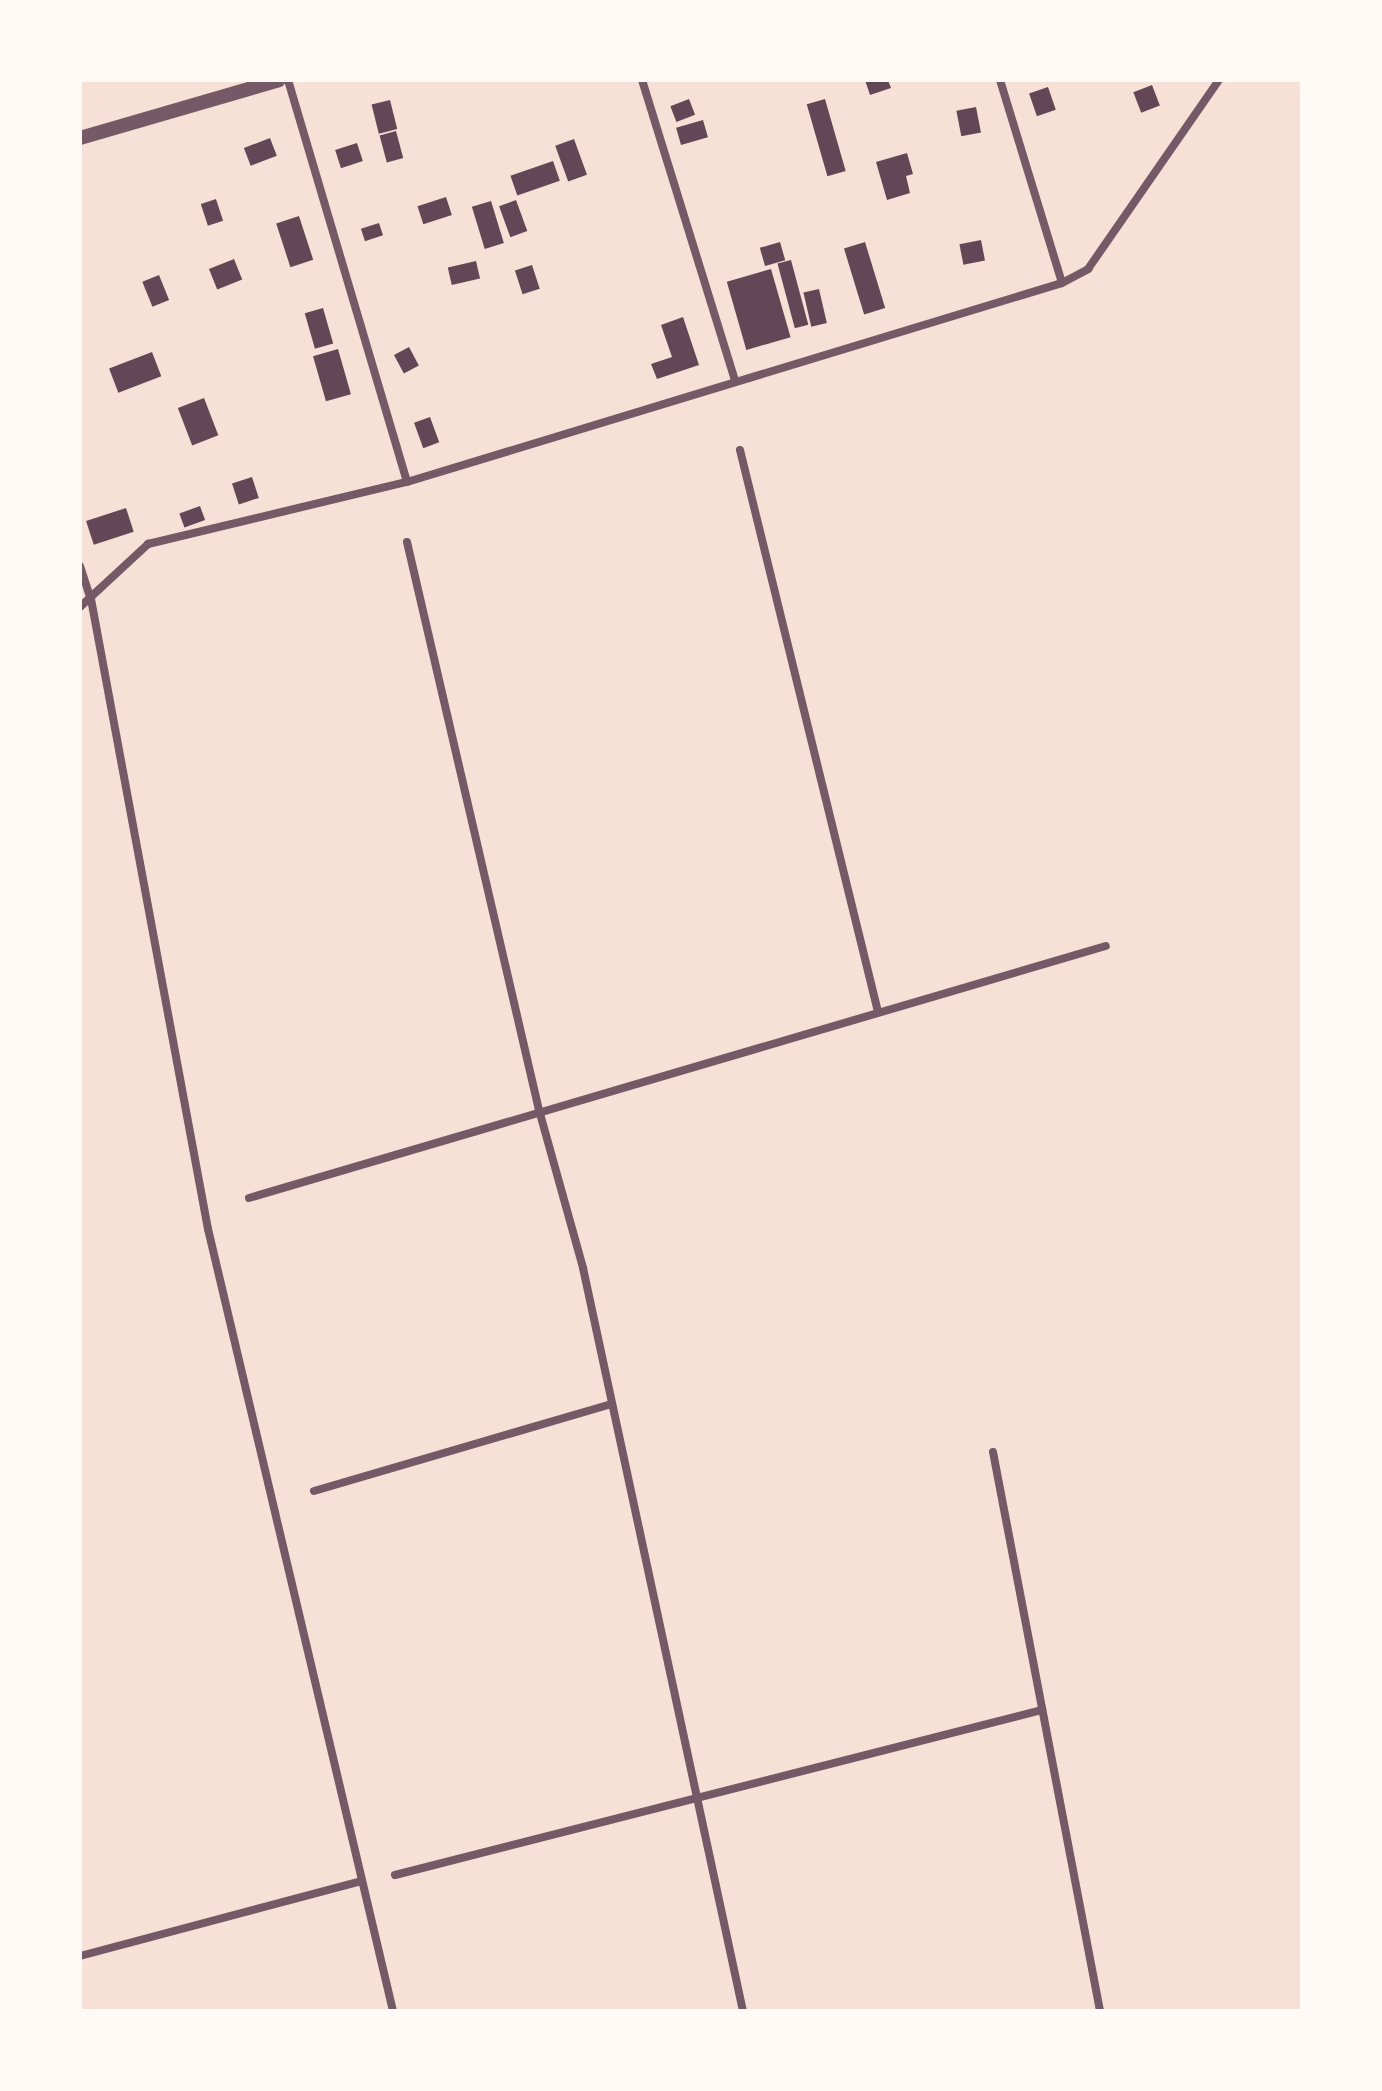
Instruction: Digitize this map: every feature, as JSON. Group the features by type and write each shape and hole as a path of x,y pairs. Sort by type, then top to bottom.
{"street":[{"path":"80,138 279,80"},
{"path":"288,80 407,482"},
{"path":"642,80 735,381"},
{"path":"1000,80 1062,283"},
{"path":"80,607 148,544 407,482 1062,283 1088,269 1219,80"},
{"path":"740,450 878,1012"},
{"path":"407,542 539,1110 583,1268 743,2011"},
{"path":"80,566 91,599 208,1229 393,2011"},
{"path":"249,1198 539,1110 1106,946"},
{"path":"314,1491 612,1404"},
{"path":"993,1452 1100,2011"},
{"path":"395,1875 1042,1710"},
{"path":"80,1956 361,1881"}],"building":[{"path":"865,80 888,80 891,88 870,95"},
{"path":"1152,85 1160,106 1141,113 1133,92"},
{"path":"1048,87 1056,110 1037,116 1029,94"},
{"path":"689,99 695,115 676,122 670,106"},
{"path":"825,99 846,171 827,176 807,104"},
{"path":"390,100 397,129 379,134 372,105"},
{"path":"976,107 981,133 961,136 956,111"},
{"path":"703,120 708,137 681,145 676,128"},
{"path":"396,131 403,158 387,162 380,135"},
{"path":"270,138 277,156 251,166 244,148"},
{"path":"574,139 587,175 568,182 555,146"},
{"path":"357,143 363,161 341,168 335,150"},
{"path":"907,153 913,174 906,176 910,193 887,200 876,162"},
{"path":"553,161 560,181 517,196 510,176"},
{"path":"446,197 452,215 423,224 417,206"},
{"path":"216,199 223,221 208,226 201,204"},
{"path":"516,200 527,231 510,237 499,206"},
{"path":"491,201 504,243 485,249 472,207"},
{"path":"299,216 313,260 290,267 276,223"},
{"path":"379,223 383,235 365,241 361,229"},
{"path":"981,240 985,261 963,265 959,244"},
{"path":"780,242 785,260 765,266 760,248"},
{"path":"865,242 885,308 864,314 844,248"},
{"path":"234,259 242,279 217,290 209,269"},
{"path":"791,260 808,325 795,328 777,264"},
{"path":"476,261 480,279 452,285 448,268"},
{"path":"532,265 540,289 523,294 515,271"},
{"path":"771,269 791,337 746,350 727,282"},
{"path":"159,275 169,300 152,307 142,282"},
{"path":"819,289 827,323 811,327 803,293"},
{"path":"323,308 333,344 315,349 305,313"},
{"path":"683,317 699,365 657,379 651,364 672,357 661,325"},
{"path":"409,347 419,366 404,374 394,355"},
{"path":"338,349 351,394 326,401 313,356"},
{"path":"152,352 161,376 118,393 109,368"},
{"path":"204,398 218,435 192,445 178,408"},
{"path":"430,417 439,442 423,448 414,423"},
{"path":"252,477 259,498 239,504 232,483"},
{"path":"200,506 205,520 184,528 179,514"},
{"path":"126,508 134,532 94,545 86,521"}]}
